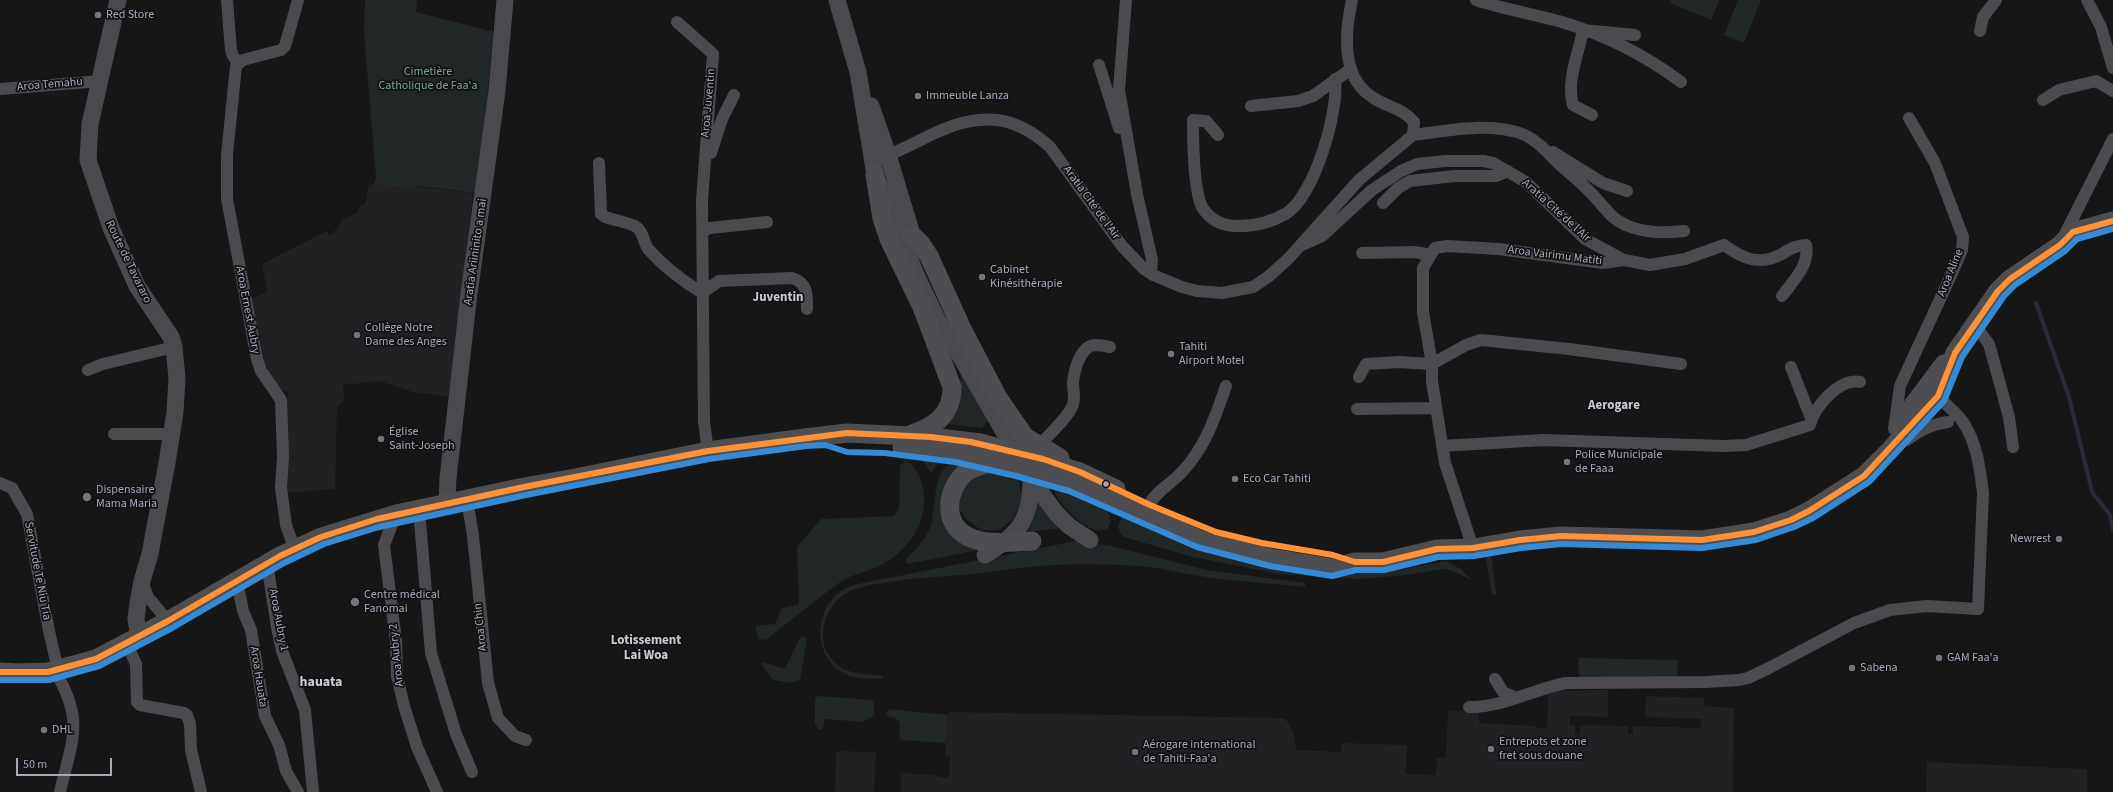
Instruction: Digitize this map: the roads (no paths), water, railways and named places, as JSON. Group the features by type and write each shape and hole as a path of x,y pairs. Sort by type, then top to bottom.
{"main road":[{"name":"Route de Tavararo","path":"118,0 101,81 90,124 88,160 103,209 140,292 168,330 174,347 176,394 171,434 150,554 142,581 133,641"},
{"name":"Aratia Ariininito a mai","path":"447,503 448,478 469,294 497,91 505,0"},
{"path":"837,0 858,72 879,163 928,299 937,319 959,354 1034,463 1031,495 1026,517 1019,529 1006,542 985,555"},
{"path":"879,163 912,234 959,354"},
{"path":"879,163 882,218 889,239 922,307 952,387 952,399 938,421 928,428 905,436"},
{"path":"0,672 19,673 57,671 96,659 133,641 268,563 321,536 396,514 708,451 805,438 826,437 847,433 931,437 980,443 1034,463 1072,484 1199,539 1229,548 1332,568 1355,562 1384,562 1437,549 1473,548 1520,540 1561,536 1702,540 1733,536 1769,528 1791,520 1809,511 1864,476 1889,452 1933,393 1955,353 1998,291 2010,279 2060,245 2073,232 2113,221"},
{"path":"912,234 929,256 962,329 997,396 1020,431 1056,513 1069,526 1090,540"},
{"path":"1864,476 1880,448 1894,431 1933,393"},
{"path":"826,437 848,444 888,445 956,454 992,462 1034,463 1080,472 1149,505 1216,532 1262,543 1333,555 1355,562"},
{"path":"992,462 974,468 957,482 949,498 949,512 957,527 968,536 982,541 1032,541"}],"street":[{"path":"227,0 232,56 238,63 243,60 281,50 285,46 298,0"},
{"path":"1126,0 1119,90 1134,174 1152,260 1151,273"},
{"path":"1352,0 1347,31 1350,69 1362,90 1372,98 1402,111 1410,117 1414,122 1413,135 1490,128 1524,135 1603,183 1628,191"},
{"path":"1476,0 1562,22 1602,36 1655,63 1681,82"},
{"path":"1980,31 1983,17 1996,0"},
{"path":"2087,0 2101,27 2113,68"},
{"name":"Aroa Juventin","path":"677,22 713,54 704,175 702,292 704,422 708,451"},
{"path":"1583,30 1635,34"},
{"path":"1583,30 1571,87 1571,98 1572,105 1592,115"},
{"name":"Aroa Ernest Aubry","path":"238,63 233,86 227,155 228,199 256,359 261,371 282,400 283,456 281,488 286,525 295,550"},
{"path":"1098,65 1134,174"},
{"path":"1251,106 1298,101 1313,96 1350,69"},
{"path":"1218,135 1206,121 1193,120 1197,189 1201,203 1207,214 1222,224 1231,226 1262,223 1288,212 1300,198 1323,152 1336,99 1335,79"},
{"name":"Aroa Temahu","path":"0,89 101,81"},
{"path":"2043,100 2059,90 2096,81 2113,91"},
{"name":"Aroa Juventin","path":"704,175 722,119 734,95"},
{"name":"Aroa Aline","path":"1894,431 1900,386 1962,250 1963,237 1935,162 1909,118"},
{"name":"Aratia Cité de l'Air","path":"879,163 955,125 986,119 998,119 1014,123 1036,135 1050,147 1122,246 1143,268 1168,282 1197,291 1222,293 1252,287 1268,278 1300,246 1359,180 1413,135"},
{"path":"2060,245 2113,139"},
{"path":"1545,149 1562,167 1587,189 1613,217 1623,224 1650,232 1667,233 1684,231"},
{"name":"Aratia Cité de l'Air","path":"1300,246 1322,236 1372,190 1400,171 1417,164 1445,161 1483,161 1493,163 1526,182 1585,239 1624,260"},
{"path":"599,163 601,214 605,217 635,226 644,238 647,248 664,265 702,292 719,281 792,278 800,280 803,284 808,295 807,309"},
{"path":"1383,203 1398,188 1410,181 1454,176 1496,176 1508,171"},
{"path":"703,231 710,228 768,222"},
{"name":"Aroa Vairimu Matiti","path":"1430,255 1435,248 1447,246 1550,254 1603,263 1624,260 1650,265 1662,265 1685,259 1724,245 1739,256 1756,261 1776,257 1789,250 1806,245 1807,258 1803,268 1782,296"},
{"path":"1362,253 1415,252 1430,255 1424,268 1423,312 1432,364 1432,381 1445,463 1473,548"},
{"path":"1974,324 1989,344 2010,417 2013,448"},
{"path":"1359,377 1366,364 1399,362 1432,364 1466,345 1481,340 1569,349 1681,364"},
{"path":"1034,463 1073,406 1075,398 1073,383 1076,368 1083,352 1088,347 1095,345 1110,347"},
{"path":"88,370 139,354 174,347"},
{"path":"1791,367 1812,418"},
{"path":"1442,446 1543,440 1711,446 1746,445 1810,425 1812,418 1820,404 1829,395 1846,383 1852,381 1860,382"},
{"path":"1149,505 1154,495 1168,486 1194,459 1213,424 1226,386"},
{"path":"1933,393 1948,422"},
{"path":"1469,707 1495,705 1548,686 1566,683 1690,683 1739,680 1748,678 1854,624 1882,612 1927,606 1978,609 1983,493 1977,455 1970,433 1959,416 1933,393"},
{"path":"1357,409 1436,408"},
{"path":"1889,452 1924,428 1934,424 1948,422 1970,433"},
{"path":"114,434 171,434"},
{"name":"Servitude Te Niu Tia","path":"0,483 12,488 27,514 57,671 74,714 74,726 60,792"},
{"name":"Aroa Chin","path":"466,499 473,536 488,683 498,718 515,736 526,740"},
{"path":"419,509 431,653 456,734 472,772"},
{"name":"Aroa Aubry 2","path":"396,514 384,545 396,641 397,676 404,706 417,746 437,792"},
{"name":"Aroa Aubry 1","path":"268,563 282,651 305,710 313,792"},
{"path":"142,581 148,597 168,621"},
{"name":"Aroa Hauata","path":"237,581 243,611 251,630 265,716 279,745 286,771 298,792"},
{"path":"133,641 136,664 137,702 140,705 184,713 189,718 191,750 201,792"},
{"path":"1495,679 1503,692 1514,697"}],"waterway":[{"path":"2036,303 2069,397 2092,492 2110,515 2113,530"}],"place":[{"name":"Red Store","path":"98,15"},
{"name":"Immeuble Lanza","path":"918,96"},
{"name":"Cabinet Kinésithérapie","path":"982,277"},
{"name":"Collège Notre Dame des Anges","path":"357,335"},
{"name":"Tahiti Airport Motel","path":"1171,354"},
{"name":"Église Saint-Joseph","path":"381,439"},
{"name":"Police Municipale de Faaa","path":"1567,462"},
{"name":"Eco Car Tahiti","path":"1235,479"},
{"name":"Dispensaire Mama Maria","path":"87,497"},
{"name":"Newrest","path":"2059,539"},
{"name":"Centre médical Fanomai","path":"355,602"},
{"name":"GAM Faa'a","path":"1939,658"},
{"name":"Sabena","path":"1852,668"},
{"name":"DHL","path":"44,730"},
{"name":"Entrepots et zone fret sous douane","path":"1491,749"},
{"name":"Aérogare international de Tahiti-Faa'a","path":"1135,752"}],"district":[{"name":"Juventin","path":"778,298"},
{"name":"Aerogare","path":"1614,406"},
{"name":"Lotissement Lai Woa","path":"646,648"},
{"name":"hauata","path":"321,683"}],"park label":[{"name":"Cimetière Catholique de Faa'a","path":"428,79"}]}
